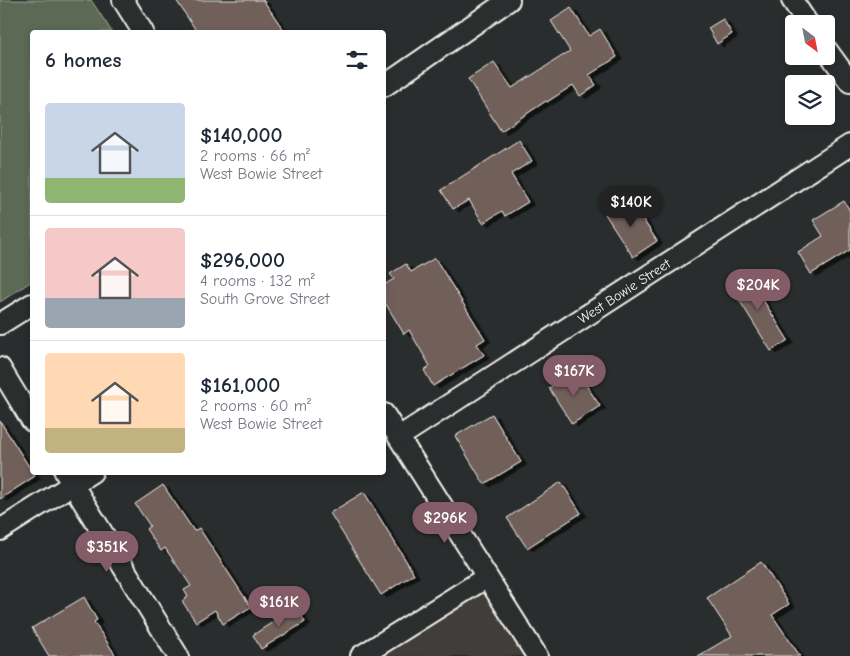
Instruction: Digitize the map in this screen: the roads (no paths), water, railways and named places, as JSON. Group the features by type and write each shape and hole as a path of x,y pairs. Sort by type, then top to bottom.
{"street":[{"path":"123,0 142,30"},
{"path":"386,85 509,0"},
{"path":"792,0 802,15"},
{"path":"835,61 850,82"},
{"name":"West Bowie Street","path":"399,438 850,145"},
{"path":"0,324 30,305"},
{"path":"0,368 30,418"},
{"path":"386,417 537,656"},
{"path":"0,530 68,479 82,475"},
{"path":"68,479 178,656"},
{"path":"361,656 487,578"}]}
